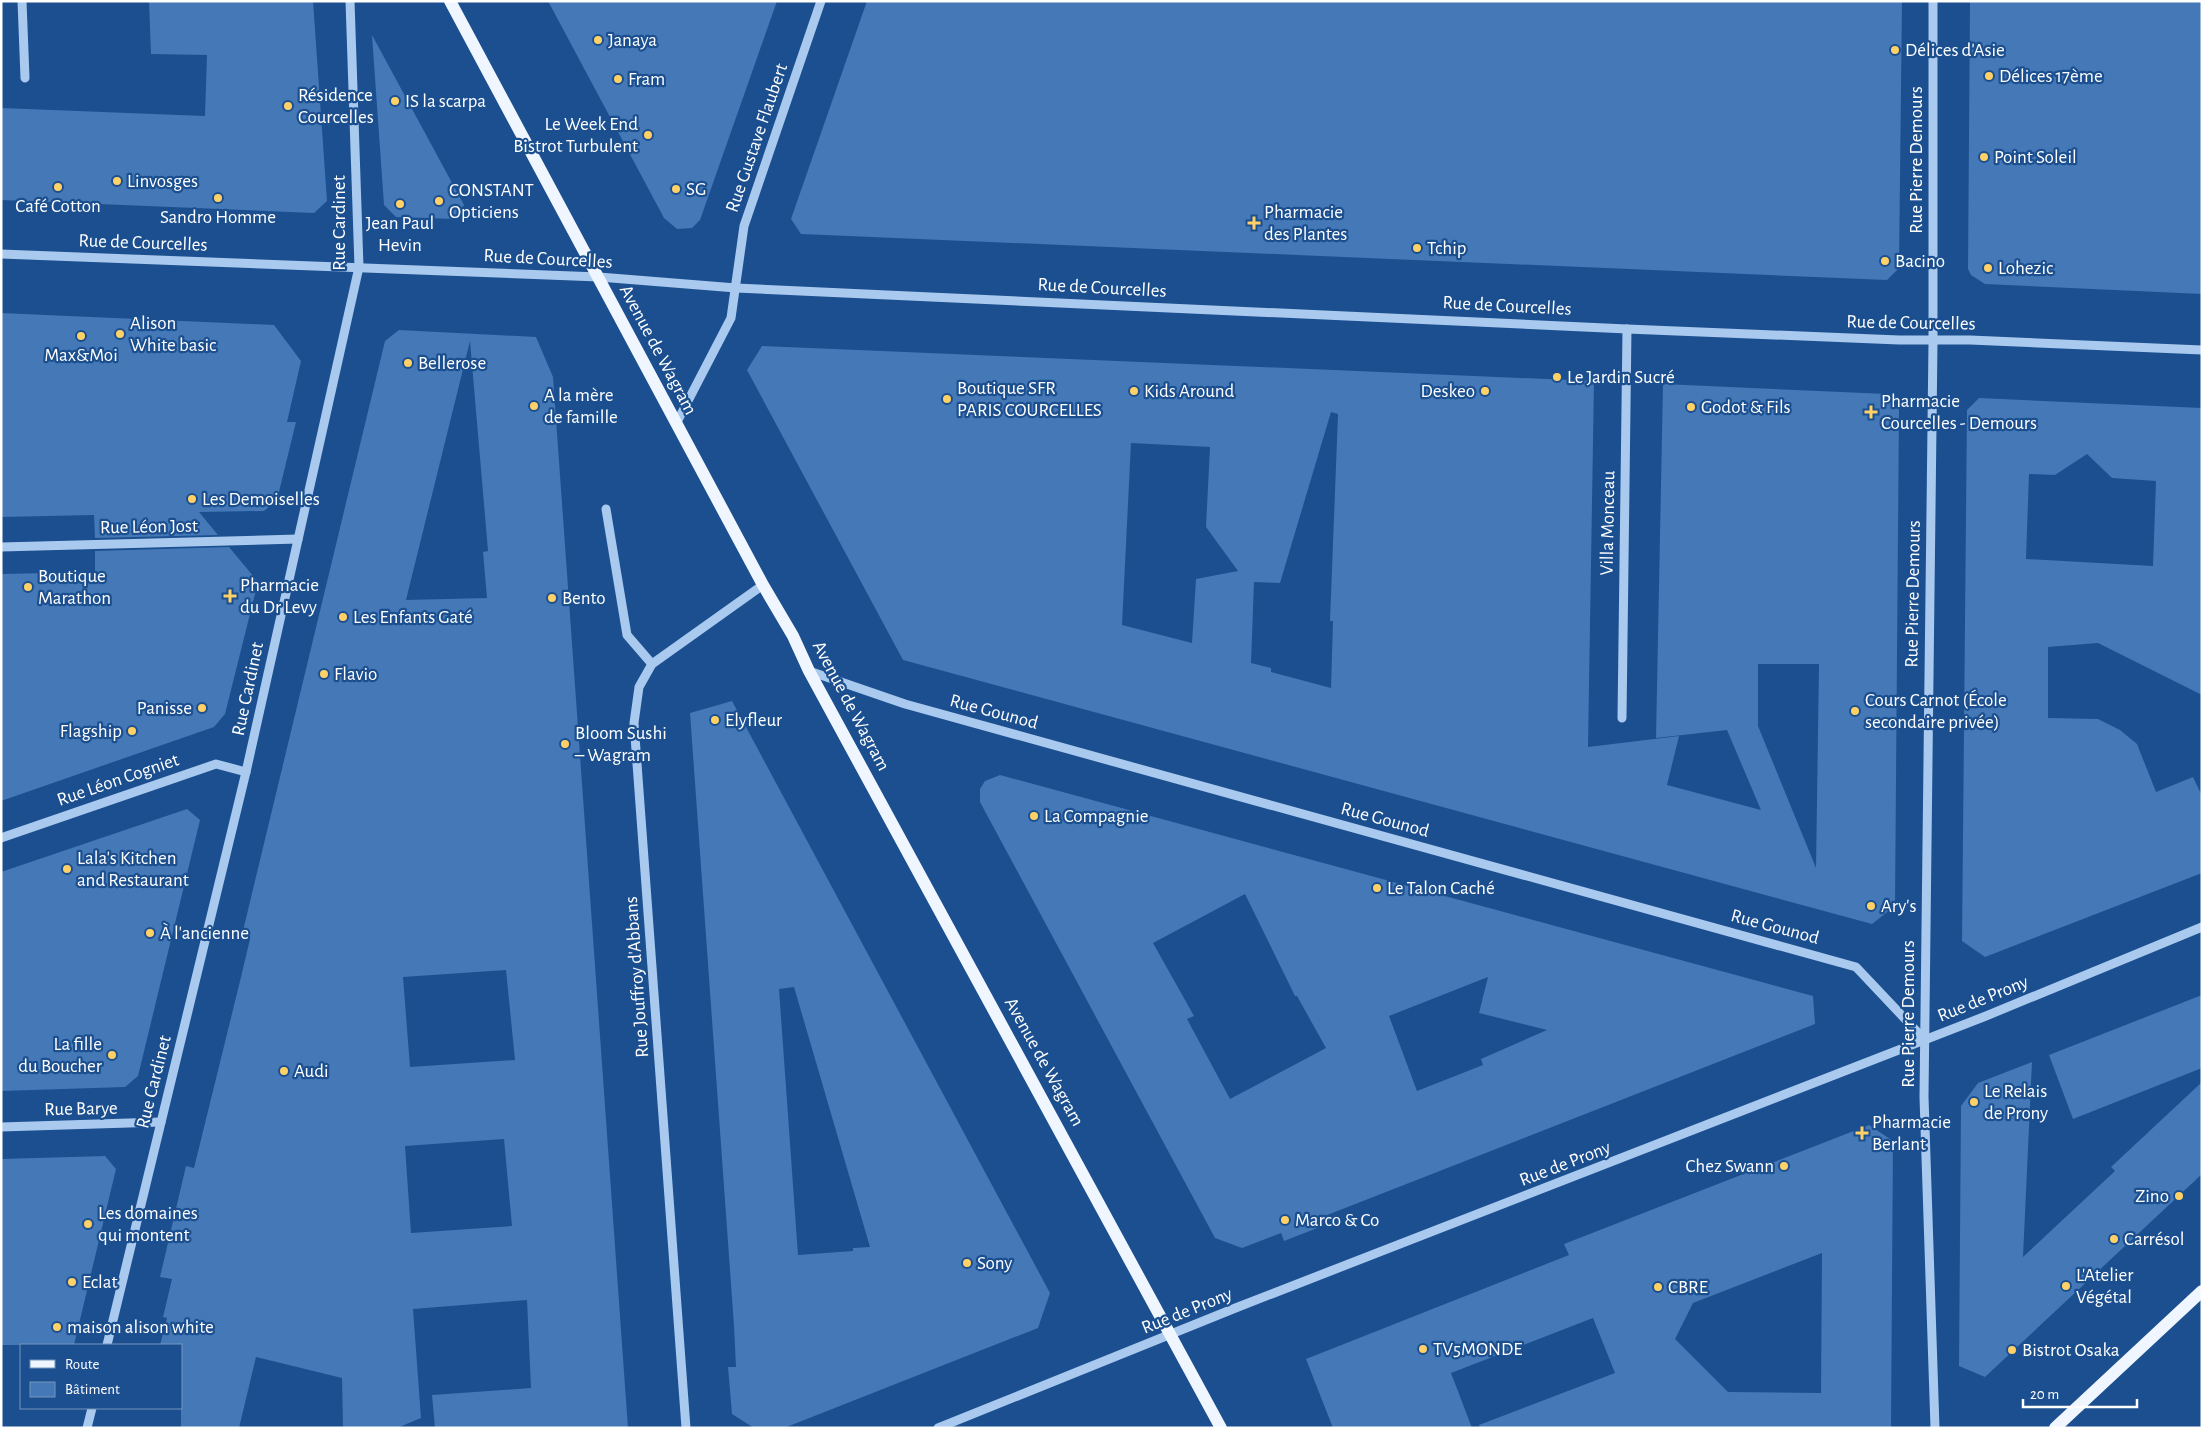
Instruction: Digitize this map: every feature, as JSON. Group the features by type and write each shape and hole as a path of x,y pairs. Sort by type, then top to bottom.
{"main road":[{"name":"Avenue de Wagram","path":"450,1 763,585 793,636 810,671 1222,1428"},
{"path":"2055,1428 2202,1291"}],"street":[{"path":"22,1 25,78"},
{"name":"Rue Cardinet","path":"107,1344 246,772 359,267 350,1"},
{"name":"Rue Gustave Flaubert","path":"676,424 731,318 744,226 820,1"},
{"name":"Rue Pierre Demours","path":"1933,1 1933,341 1924,1097 1935,1428"},
{"name":"Rue de Courcelles","path":"1,254 599,277 736,288 1627,329 1933,341 1970,340 2202,350"},
{"name":"Villa Monceau","path":"1622,718 1627,329"},
{"path":"606,510 627,635 652,664"},
{"name":"Rue Léon Jost","path":"1,547 298,539"},
{"name":"Rue Jouffroy d'Abbans","path":"686,1428 634,723 639,687 652,664 763,585"},
{"name":"Rue Gounod","path":"810,671 905,704 1856,966 1925,1040"},
{"name":"Rue Léon Cogniet","path":"1,838 216,764 246,772"},
{"name":"Rue de Prony","path":"938,1428 1925,1040 2202,926"},
{"name":"Rue Barye","path":"1,1127 161,1122"},
{"path":"87,1428 92,1409"}],"building":[{"name":"Résidence Courcelles","path":"149,1 313,1 327,201 314,213 1,200 1,108 205,116 207,55 151,54"},
{"path":"548,1 777,1 700,220 692,228 677,229 664,218"},
{"path":"867,1 1902,1 1899,268 1887,280 801,234 791,219"},
{"path":"1970,1 2202,1 2202,294 1985,284 1971,275 1968,269"},
{"path":"372,35 464,205 455,219 396,217 384,205"},
{"path":"1,313 274,325 301,361 287,422 296,422 277,500 264,511 199,512 218,535 95,538 94,515 1,517"},
{"path":"399,330 536,337 553,377 628,1428 435,1428 432,1395 531,1388 527,1300 413,1309 421,1418 397,1428 343,1428 342,1378 256,1357 239,1428 181,1428 182,1344 160,1344 167,1318 163,1317 172,1279 160,1277 186,1166 194,1168 250,939 241,939 385,341","holes":["470,341 488,551 483,552 487,598 406,600","506,970 515,1060 410,1067 403,977","504,1139 512,1226 411,1233 405,1146"]},
{"path":"762,346 1594,381 1588,747 1679,736 1667,785 1761,810 1727,730 1656,738 1663,384 1887,394 1899,407 1895,906 1872,924 903,660 747,370","holes":["1331,412 1338,414 1330,621 1333,621 1331,688 1271,672 1271,668 1251,663 1254,582 1280,583","1131,443 1210,447 1206,527 1238,571 1196,579 1192,643 1122,625","1758,664 1819,664 1816,868 1758,726"]},
{"path":"1979,398 2202,408 2202,695 2098,643 2048,647 2048,718 2098,719 2120,730 2137,744 2156,792 2193,777 2202,796 2202,873 1985,957 1962,941 1967,410","holes":["2087,454 2112,478 2156,481 2153,566 2026,559 2029,474 2055,475"]},
{"path":"229,547 258,582 225,714 214,727 1,801 1,574 95,572 95,551"},
{"path":"732,701 1050,1293 1038,1328 784,1428 754,1428 732,1414 728,1367 736,1367 734,1326 690,713","holes":["794,987 870,1247 853,1248 853,1251 798,1255 779,989"]},
{"path":"1000,775 1813,996 1815,1024 1317,1219 1320,1227 1284,1241 1281,1233 1242,1248 1215,1238 980,802 980,789 985,781","holes":["1245,894 1295,996 1297,996 1326,1048 1230,1099 1187,1019 1194,1016 1153,943","1488,977 1479,1013 1547,1030 1481,1059 1483,1065 1417,1091 1389,1016"]},
{"path":"187,809 200,820 138,1076 125,1087 1,1091 1,872"},
{"path":"2202,995 2202,1068 2073,1119 2049,1055"},
{"path":"2032,1062 2023,1257 2115,1171 2111,1167 2202,1082 2202,1174 1985,1377 1959,1366 1961,1106 1978,1083"},
{"path":"1869,1125 1893,1141 1891,1428 1480,1428 1479,1425 1615,1373 1593,1318 1451,1373 1472,1428 1333,1428 1306,1359 1569,1255 1564,1244","holes":["1822,1253 1821,1393 1728,1392 1675,1339 1693,1303"]},
{"path":"105,1156 116,1169 74,1344 1,1345 1,1159"}],"place":[{"name":"Janaya","path":"598,40"},
{"name":"Délices d'Asie","path":"1895,50"},
{"name":"Délices 17ème","path":"1989,76"},
{"name":"Fram","path":"618,79"},
{"name":"IS la scarpa","path":"395,101"},
{"name":"Résidence Courcelles","path":"288,106"},
{"name":"Le Week End Bistrot Turbulent","path":"648,135"},
{"name":"Point Soleil","path":"1984,157"},
{"name":"Linvosges","path":"117,181"},
{"name":"Café Cotton","path":"58,187"},
{"name":"SG","path":"676,189"},
{"name":"Sandro Homme","path":"218,198"},
{"name":"CONSTANT Opticiens","path":"439,201"},
{"name":"Jean Paul Hevin","path":"400,204"},
{"name":"Pharmacie des Plantes","path":"1254,223"},
{"name":"Tchip","path":"1417,248"},
{"name":"Bacino","path":"1885,261"},
{"name":"Lohezic","path":"1988,268"},
{"name":"Alison White basic","path":"120,334"},
{"name":"Max&Moi","path":"81,336"},
{"name":"Bellerose","path":"408,363"},
{"name":"Le Jardin Sucré","path":"1557,377"},
{"name":"Kids Around","path":"1134,391"},
{"name":"Deskeo","path":"1485,391"},
{"name":"Boutique SFR PARIS COURCELLES","path":"947,399"},
{"name":"A la mère de famille","path":"534,406"},
{"name":"Godot & Fils","path":"1691,407"},
{"name":"Pharmacie Courcelles - Demours","path":"1871,412"},
{"name":"Les Demoiselles","path":"192,499"},
{"name":"Boutique Marathon","path":"28,587"},
{"name":"Pharmacie du Dr Levy","path":"230,596"},
{"name":"Bento","path":"552,598"},
{"name":"Les Enfants Gaté","path":"343,617"},
{"name":"Flavio","path":"324,674"},
{"name":"Panisse","path":"202,708"},
{"name":"Cours Carnot (École secondaire privée)","path":"1855,711"},
{"name":"Elyfleur","path":"715,720"},
{"name":"Flagship","path":"132,731"},
{"name":"Bloom Sushi – Wagram","path":"565,744"},
{"name":"La Compagnie","path":"1034,816"},
{"name":"Lala's Kitchen and Restaurant","path":"67,869"},
{"name":"Le Talon Caché","path":"1377,888"},
{"name":"Ary's","path":"1871,906"},
{"name":"À l'ancienne","path":"150,933"},
{"name":"La fille du Boucher","path":"112,1055"},
{"name":"Audi","path":"284,1071"},
{"name":"Le Relais de Prony","path":"1974,1102"},
{"name":"Pharmacie Berlant","path":"1862,1133"},
{"name":"Chez Swann","path":"1784,1166"},
{"name":"Zino","path":"2179,1196"},
{"name":"Marco & Co","path":"1285,1220"},
{"name":"Les domaines qui montent","path":"88,1224"},
{"name":"Carrésol","path":"2114,1239"},
{"name":"Sony","path":"967,1263"},
{"name":"Eclat","path":"72,1282"},
{"name":"L'Atelier Végétal","path":"2066,1286"},
{"name":"CBRE","path":"1658,1287"},
{"name":"maison alison white","path":"57,1327"},
{"name":"TV5MONDE","path":"1423,1349"},
{"name":"Bistrot Osaka","path":"2012,1350"}]}
